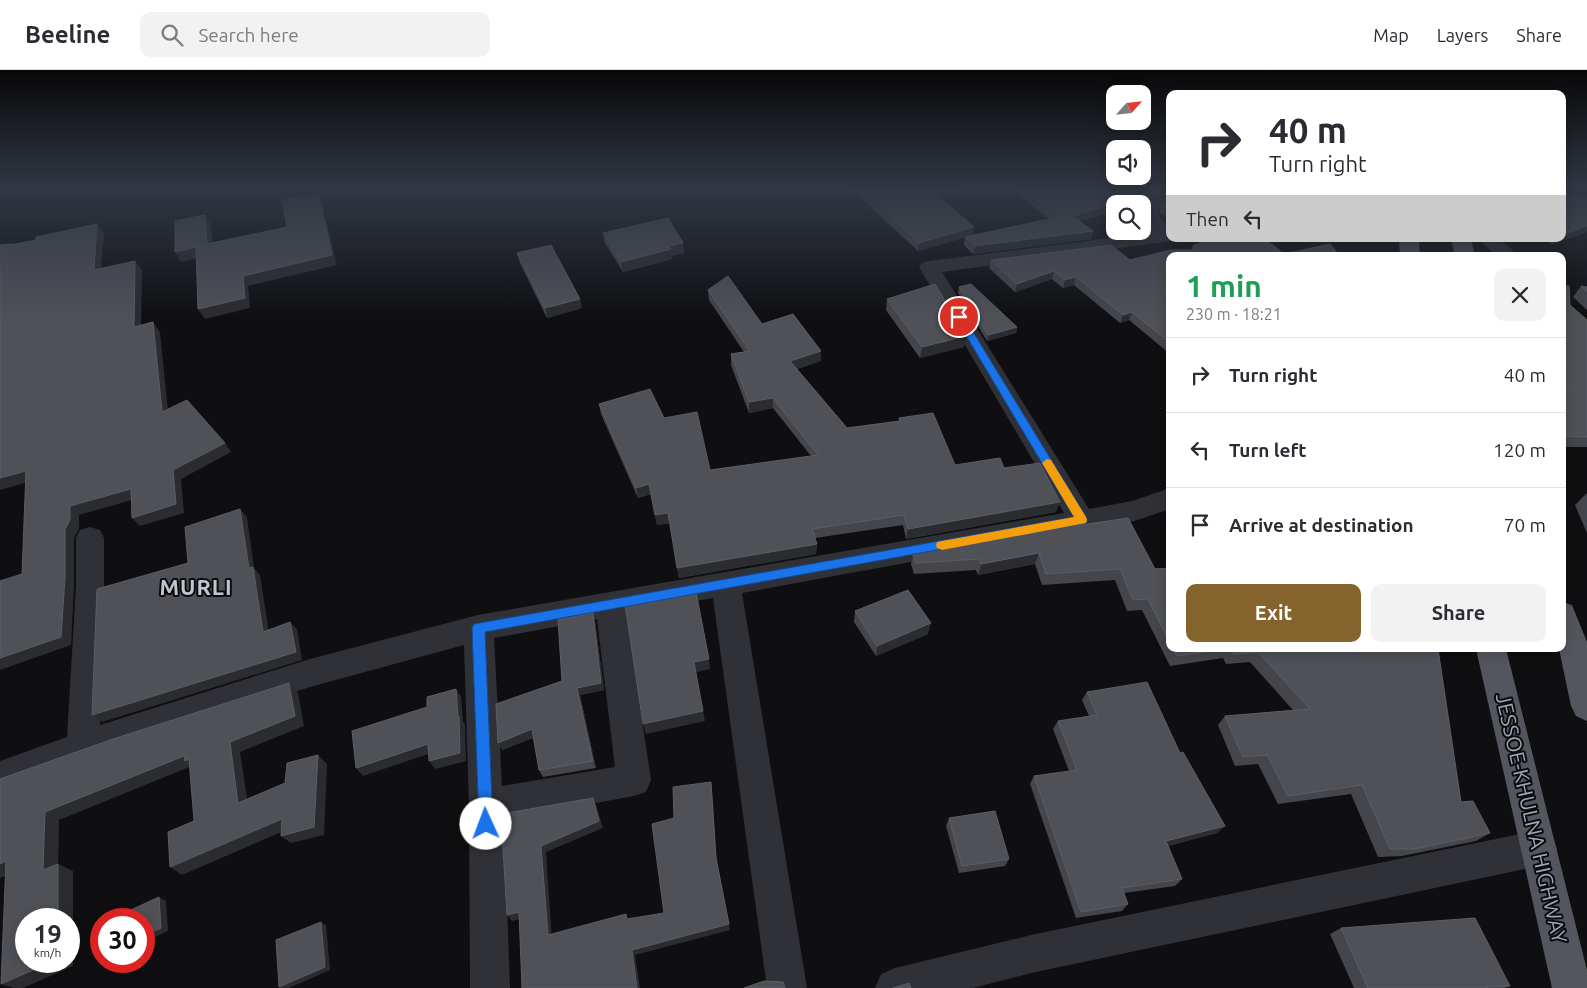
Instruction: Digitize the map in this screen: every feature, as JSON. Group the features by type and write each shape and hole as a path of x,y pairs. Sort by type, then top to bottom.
{"highway":[{"path":"1566,625 1573,645 1587,706"},
{"name":"JESSOE-KHULNA HIGHWAY","path":"1492,652 1572,988"}],"street":[{"path":"1082,520 929,267 1169,244 1168,242"},
{"path":"1492,242 1503,252"},
{"path":"0,777 83,745 310,673 478,628 1134,511 1166,499"},
{"path":"83,745 90,586 90,538"},
{"path":"726,584 787,988"},
{"path":"486,806 634,780 610,604"},
{"path":"478,628 486,806 490,988"},
{"path":"895,988 1040,952 1539,848"}],"building":[{"path":"60,232 96,232 94,270 135,261 134,327 153,322 162,412 187,400 225,443 173,470 176,504 132,518 131,489 70,506 70,520 65,529 65,577 61,637 0,658 0,581 22,574 26,471 0,478 0,245 36,240 36,237"},
{"path":"175,232 206,232 207,244 264,232 327,232 332,255 243,276 245,298 198,309 196,247 175,252"},
{"path":"676,232 683,243 669,246 671,249 621,262 603,233"},
{"path":"907,232 957,232 919,243"},
{"path":"989,232 1086,232 975,246 965,237"},
{"path":"1206,242 1269,242 1281,252 1166,252 1166,340 1132,312 1123,315 1076,277 1065,280 1054,271 1017,284 991,260 1111,245 1130,260 1171,250 1193,250 1195,248 1193,245"},
{"path":"1330,244 1337,252 1293,252"},
{"path":"551,245 580,299 545,308 517,253"},
{"path":"728,276 762,324 793,314 821,351 790,361 847,428 900,421 899,418 933,413 955,465 1000,458 1004,468 1040,463 1060,502 908,529 904,515 812,529 817,544 677,568 668,513 655,515 649,484 636,488 599,404 650,389 664,418 697,412 710,470 818,455 773,398 749,402 731,354 750,351 708,290"},
{"path":"935,284 966,336 922,347 887,299"},
{"path":"971,284 1017,327 988,335 959,287"},
{"path":"1566,286 1569,286 1570,305 1587,320 1587,437 1566,436 1566,390 1570,390 1566,386"},
{"path":"240,509 249,568 253,567 263,632 290,622 296,652 92,715 97,589 188,563 185,527"},
{"path":"1128,518 1155,569 1166,568 1166,635 1148,599 1133,600 1120,569 1046,574 1039,553 981,564 979,559 916,563 913,553 1080,522 1081,525"},
{"path":"908,590 931,623 877,646 855,611"},
{"path":"696,592 709,659 694,662 703,711 643,724 625,605"},
{"path":"593,613 601,683 577,688 593,761 539,770 532,729 498,743 496,704 562,681 558,620"},
{"path":"1175,652 1204,652 1177,656"},
{"path":"1233,652 1258,652 1234,654"},
{"path":"1258,652 1438,652 1461,802 1473,801 1490,833 1415,849 1390,849 1362,785 1288,796 1267,755 1243,757 1225,716 1310,709"},
{"path":"1147,682 1180,753 1183,752 1225,826 1166,841 1182,879 1122,888 1128,904 1081,912 1034,776 1077,770 1058,721 1097,715 1087,692"},
{"path":"289,683 295,716 230,742 238,803 285,783 287,763 318,755 314,827 281,836 282,819 170,867 168,832 194,821 189,759 185,761 184,756 45,812 43,870 58,864 58,908 15,908 15,973 26,973 1,984 6,861 0,864 0,779 113,739"},
{"path":"456,689 460,753 429,761 428,744 356,768 352,731 427,707 427,697"},
{"path":"711,782 716,858 729,924 632,950 637,988 522,988 519,912 507,915 501,814 593,798 599,821 541,846 548,935 626,914 627,919 664,913 652,824 674,818 673,787"},
{"path":"995,811 1009,859 962,866 949,818"},
{"path":"159,897 161,928 155,931 155,908 135,908"},
{"path":"1475,918 1510,986 1488,988 1368,988 1341,928"},
{"path":"321,922 325,967 279,987 276,940"},
{"path":"764,981 783,982 785,988 744,988"},
{"path":"909,983 911,988 893,988"}],"slow traffic":[{"path":"942,545 1082,520 1047,463"}],"district":[{"name":"MURLI","path":"196,586"}],"route":[{"path":"486,824 478,628 1082,520 959,317"}]}
